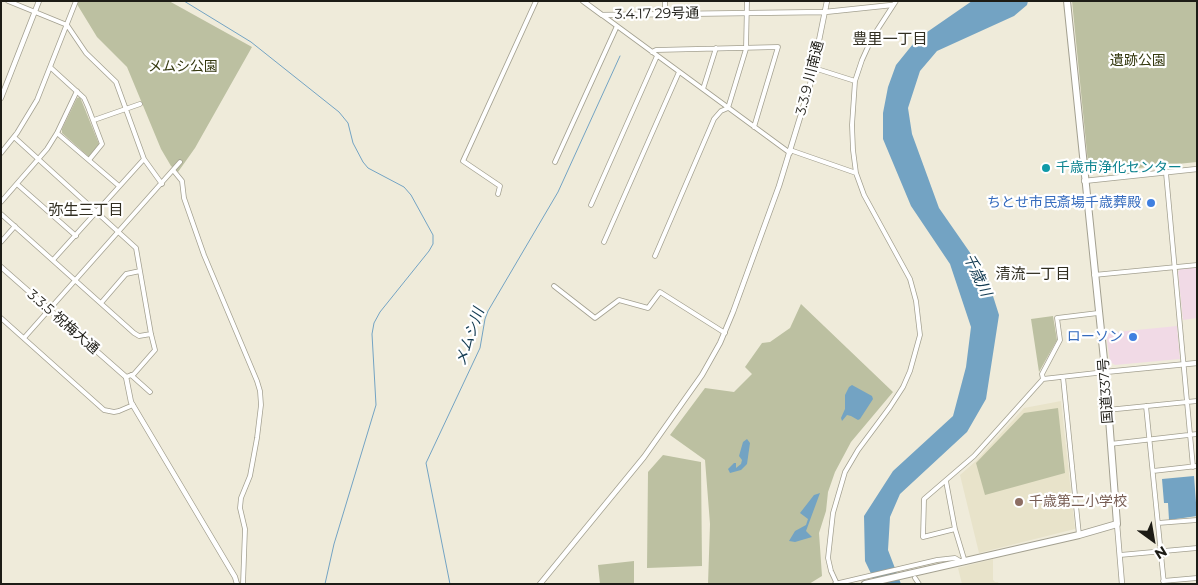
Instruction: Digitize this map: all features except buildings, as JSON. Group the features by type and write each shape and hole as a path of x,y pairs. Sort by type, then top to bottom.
{"highway":[{"name":"国道337号","path":"1067,1 1105,372 1117,524"},
{"path":"865,584 920,568 962,562 1079,535 1117,524"}],"street":[{"path":"8,1 67,25 86,53 116,82 144,159 162,184"},
{"path":"1,98 38,1"},
{"path":"1,153 14,137 37,100 76,1"},
{"path":"498,194 500,186 463,161 536,1"},
{"path":"583,1 790,152 856,173"},
{"path":"665,1 665,14"},
{"path":"728,108 746,47 747,1"},
{"name":"3.3.9 川南通","path":"540,584 644,457 702,375 725,333 780,186 814,68 827,1"},
{"path":"871,1 871,8"},
{"path":"894,3 872,38 862,60 855,81 852,124 856,173 868,202 910,279 916,301 920,335 910,372 903,387 858,450 845,472 833,513 828,558 836,584 920,568"},
{"name":"3.4.17 29号通","path":"602,15 825,12 871,8 894,3"},
{"path":"555,162 617,26"},
{"path":"652,52 656,50 778,47 754,127"},
{"path":"703,89 716,48"},
{"path":"591,205 657,56"},
{"path":"50,68 84,98 94,120 102,144 89,160"},
{"path":"814,68 855,81"},
{"path":"604,242 679,72"},
{"path":"1,202 39,159 57,133 77,91"},
{"path":"94,120 140,104"},
{"path":"655,256 714,119 721,111 728,108"},
{"path":"57,133 120,186"},
{"path":"14,137 120,231 136,248 155,350 134,374 128,376"},
{"path":"53,260 144,159"},
{"path":"24,338 180,162"},
{"path":"1084,181 1197,169"},
{"path":"173,170 184,186 184,198 204,255 260,391 261,405 257,438 250,476 241,498 240,508 245,529 243,584"},
{"path":"1153,471 1195,467 1186,402 1166,172"},
{"path":"17,184 76,236"},
{"path":"1,214 134,333 139,336 151,334"},
{"path":"1,242 15,226"},
{"path":"1094,275 1197,265"},
{"name":"3.3.5 祝梅大通","path":"1,267 128,376"},
{"path":"101,303 126,274 140,271"},
{"path":"554,286 595,318 619,300 648,308 660,292 725,333"},
{"path":"1043,379 1042,374 1060,340 1057,318 1098,314"},
{"path":"1,318 104,410 119,412 133,405"},
{"path":"955,529 923,537 924,499 980,451 1043,379 1197,363"},
{"path":"128,376 150,392"},
{"path":"128,376 133,405 238,584"},
{"path":"1063,377 1079,535"},
{"path":"1107,410 1197,401"},
{"path":"1146,406 1163,582 1197,578"},
{"path":"1110,444 1197,434"},
{"path":"946,481 962,562"},
{"path":"1158,523 1197,520"},
{"path":"1117,524 1122,584"},
{"path":"1120,555 1197,548"},
{"path":"915,578 919,584"}],"shaded area":[{"path":"1197,267 1197,318 1183,320 1178,272 1180,269"},
{"path":"1177,326 1180,359 1115,365 1110,362 1106,333"},
{"name":"千歳第二小学校","path":"1061,401 1075,529 979,553 960,475 976,461 1024,408"},
{"path":"993,559 993,580 999,584 962,584 958,568"}],"green space":[{"name":"メムシ公園","path":"75,1 169,1 252,47 195,148 178,172 171,166 161,149 127,67 97,37"},
{"name":"遺跡公園","path":"1072,1 1197,1 1197,162 1089,173"},
{"path":"80,97 99,144 89,157 62,133 62,129 77,98"},
{"path":"801,304 893,392 851,442 835,472 828,492 826,511 819,533 822,576 809,584 708,584 710,524 705,460 670,435 705,388 734,392 752,374 745,367 762,343 770,342 790,328"},
{"path":"1053,316 1057,340 1039,372 1031,319"},
{"path":"1058,408 1065,473 985,495 976,463 1024,413"},
{"path":"663,455 701,462 702,566 647,568 648,472"},
{"path":"634,561 634,584 600,584 598,565"}],"water":[{"name":"千歳川","path":"972,1 1028,1 1027,5 1014,16 937,51 920,71 908,108 912,134 939,208 987,277 999,315 986,399 967,432 900,494 890,517 888,550 901,584 876,584 865,561 864,516 893,471 953,416 966,367 971,327 950,264 911,206 883,139 883,113 888,87 896,65 917,39"},
{"path":"852,385 872,396 873,399 860,419 858,420 847,415 842,421 841,418 845,409 845,395"},
{"path":"747,439 750,443 747,464 741,470 730,473 728,469 734,463 736,463 736,468 741,464 742,460 739,456 743,442"},
{"path":"1194,476 1197,516 1169,520 1168,503 1164,503 1162,479"},
{"path":"820,493 806,531 812,537 795,542 789,541 795,531 806,525 808,519 800,513 814,495"}],"waterway":[{"path":"184,1 251,42 339,112 348,123 353,143 363,162 368,168 404,187 411,195 433,235 433,244 429,251 380,312 374,323 372,334 376,405 334,544 325,584"},
{"name":"メムシ川","path":"450,584 426,463 480,348 488,311 558,192 620,56"}],"place":[{"name":"千歳市浄化センター","path":"1046,168"},
{"name":"ちとせ市民斎場千歳葬殿","path":"1151,203"},
{"name":"ローソン","path":"1133,337"},
{"name":"千歳第二小学校","path":"1019,502"}],"district":[{"name":"豊里一丁目","path":"890,40"},
{"name":"弥生三丁目","path":"86,211"},
{"name":"清流一丁目","path":"1033,275"}]}
